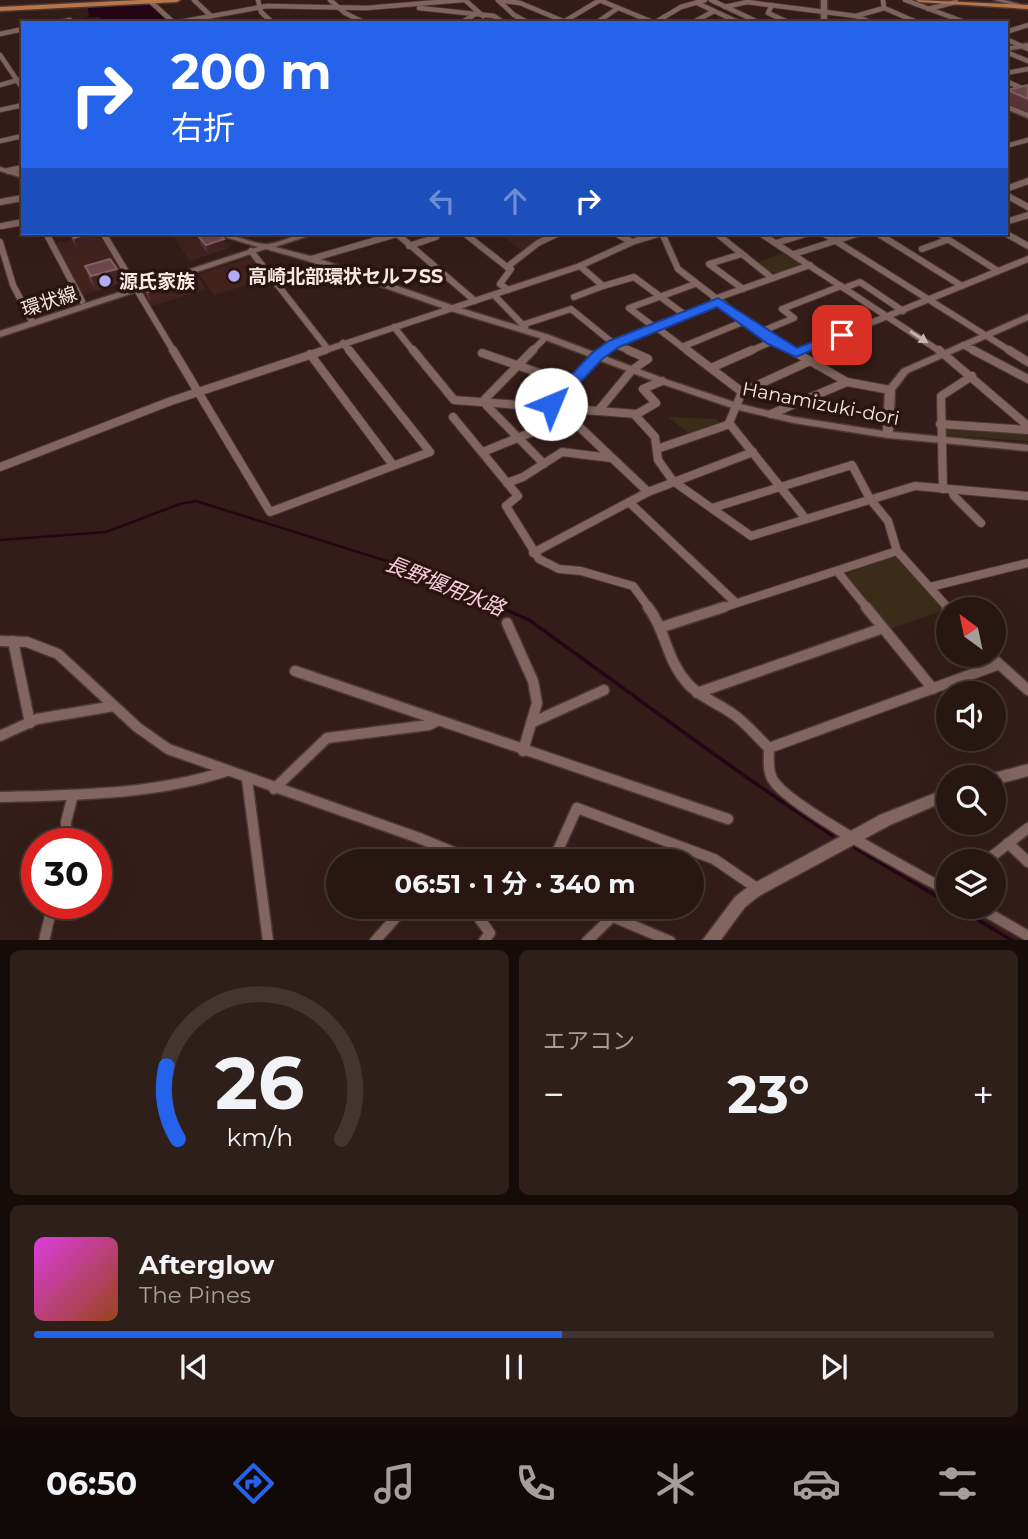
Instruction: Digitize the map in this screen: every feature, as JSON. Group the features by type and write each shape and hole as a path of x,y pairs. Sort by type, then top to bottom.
{"main road":[{"path":"0,9 177,0"},
{"path":"919,0 1025,7"}],"street":[{"path":"194,0 211,16"},
{"path":"258,0 263,15 270,21"},
{"path":"267,6 275,0"},
{"path":"330,0 362,21"},
{"path":"185,21 267,6 407,6 464,0 483,16"},
{"path":"498,0 520,3 565,21"},
{"path":"498,0 513,15 525,21"},
{"path":"568,21 600,0 649,21"},
{"path":"657,21 681,7 708,0 756,21"},
{"path":"824,0 824,21"},
{"path":"883,0 884,8"},
{"path":"905,0 961,21"},
{"path":"997,0 1025,7"},
{"path":"150,1 172,21"},
{"path":"725,7 747,2 856,16 867,21"},
{"path":"927,10 956,2"},
{"path":"697,3 736,21"},
{"path":"772,5 768,13 786,21"},
{"path":"407,6 494,16 502,21"},
{"path":"598,21 618,8"},
{"path":"856,16 884,8 914,21"},
{"path":"696,21 714,11"},
{"path":"723,15 736,12"},
{"path":"464,21 474,15"},
{"path":"699,19 703,21"},
{"path":"1008,31 1028,25"},
{"path":"0,34 21,29"},
{"path":"1008,40 1027,47"},
{"path":"1008,51 1027,47"},
{"path":"1008,52 1028,61"},
{"path":"0,55 21,85"},
{"path":"1008,74 1028,69"},
{"path":"0,85 18,80"},
{"path":"1008,82 1028,91"},
{"path":"1017,93 1028,91"},
{"path":"0,110 21,105"},
{"path":"1008,107 1028,116"},
{"path":"1008,113 1016,111"},
{"path":"0,141 21,138"},
{"path":"1008,145 1028,140"},
{"path":"4,170 21,175"},
{"path":"1008,179 1018,185"},
{"path":"1008,188 1028,181"},
{"path":"1008,196 1028,207"},
{"path":"0,202 21,198"},
{"path":"1008,221 1028,215"},
{"path":"1,226 21,222"},
{"path":"47,235 82,301"},
{"path":"104,235 270,512 430,452 343,343"},
{"name":"Hanamizuki-dori","path":"221,235 253,247 267,246 311,259 454,309 525,327 632,370 736,406 888,435 1028,448"},
{"name":"環状線","path":"0,328 31,321 284,235"},
{"path":"267,246 302,235"},
{"path":"311,259 390,235"},
{"path":"399,235 475,301"},
{"path":"409,246 436,237 434,235"},
{"path":"467,235 511,270 500,284 508,290"},
{"path":"507,267 538,243 555,235"},
{"path":"619,235 632,242"},
{"path":"0,467 198,392 580,266 632,242 655,235"},
{"path":"663,235 678,269 773,341 847,382 890,390"},
{"path":"718,235 772,278"},
{"path":"763,235 943,353 1028,428"},
{"path":"776,243 802,235"},
{"path":"826,235 1028,362"},
{"path":"794,254 854,235"},
{"path":"880,235 962,286"},
{"path":"941,235 998,271"},
{"path":"1008,235 1028,246"},
{"path":"922,249 947,240"},
{"path":"0,242 13,285 31,321"},
{"path":"253,247 327,348"},
{"path":"742,254 709,264 743,289"},
{"path":"796,353 1028,259"},
{"path":"550,406 597,356 614,344 743,289 810,265"},
{"path":"580,266 603,286"},
{"path":"574,297 634,277 685,315"},
{"path":"760,332 794,317 782,309 859,282 903,311"},
{"path":"695,284 629,308 742,392"},
{"name":"環状線","path":"0,334 82,301 135,286"},
{"path":"494,295 525,327 571,309 614,344 648,359 632,370 599,410"},
{"path":"888,435 890,390 905,371 1028,317"},
{"path":"682,347 745,321"},
{"path":"394,327 454,400 634,414 656,403 643,389 662,381"},
{"path":"485,402 485,397 546,337"},
{"path":"711,368 773,341"},
{"path":"963,345 1028,379"},
{"path":"482,353 571,384"},
{"path":"310,354 393,465"},
{"path":"730,424 742,392 810,361"},
{"path":"972,376 941,396 940,441 947,489 981,523"},
{"path":"771,414 847,382"},
{"path":"485,402 544,464"},
{"path":"562,407 569,417 648,492"},
{"path":"634,414 655,437 658,460 673,481 751,536 915,486 1028,496"},
{"path":"453,417 518,496 506,506 533,553 559,569 581,571 633,586 662,627 666,648 673,664 697,693 733,715 769,748 771,774 776,786 936,884"},
{"path":"482,452 569,417"},
{"path":"657,449 730,424"},
{"path":"730,424 806,519"},
{"path":"940,424 1028,428"},
{"path":"507,482 523,477 562,452 611,458"},
{"path":"533,553 648,492 753,452"},
{"path":"712,508 852,465 870,499 888,521 897,551 939,597"},
{"path":"630,503 736,603"},
{"path":"662,627 897,551"},
{"path":"930,587 1028,563"},
{"path":"837,571 933,689"},
{"path":"507,623 533,681 537,703 523,751"},
{"path":"697,693 883,628"},
{"path":"0,641 44,646 58,654 150,738 168,749 444,849"},
{"path":"13,641 30,723"},
{"path":"769,748 993,667"},
{"path":"1000,667 1028,690"},
{"path":"295,671 728,819"},
{"path":"531,723 604,690"},
{"path":"0,736 16,727 91,706 114,706"},
{"path":"274,789 327,738 429,725 437,721"},
{"path":"0,797 114,795 186,784 227,771"},
{"path":"1006,777 1026,773"},
{"path":"247,779 268,940"},
{"path":"66,828 73,795"},
{"path":"710,940 740,902 758,889 855,836 936,799"},
{"path":"558,849 577,808 687,849"},
{"path":"1002,849 1028,828"},
{"path":"1008,844 1028,862"},
{"path":"704,855 727,866 758,889"},
{"path":"44,940 49,919"},
{"path":"375,940 394,919"},
{"path":"480,919 491,933 484,940"},
{"path":"587,940 610,919"},
{"path":"617,919 670,940"},
{"path":"999,919 1028,936"}],"shaded area":[{"path":"152,4 169,21 104,21 99,17 86,18 89,16 88,8"},
{"path":"99,235 127,281 82,296 54,244"},
{"path":"172,235 206,235 232,243 230,248 190,261"},
{"path":"502,235 552,235 523,252"},
{"path":"787,251 803,264 774,272 757,263"},
{"name":"高崎北部環状セルフSS","path":"253,257 270,278 214,295 199,274"},
{"path":"196,274 206,289 149,307 141,292"},
{"path":"668,417 716,419 720,423 690,434"},
{"path":"944,427 1028,433 1028,441 944,435"},
{"path":"892,556 899,558 936,601 936,613 890,629 846,574"}],"building":[{"path":"1028,85 1028,99 1008,90"},
{"path":"220,235 224,239 206,245 199,237"},
{"path":"110,259 117,269 91,276 85,266"},
{"path":"151,280 157,290 148,292 142,283"}],"waterway":[{"path":"2,230 12,227"},
{"name":"長野堰用水路","path":"0,540 106,532 180,504 196,501 390,562 420,579 504,609"},
{"name":"長野堰用水路","path":"500,607 529,620 718,757 833,836"},
{"name":"長野堰用水路","path":"855,848 936,896"},
{"name":"長野堰用水路","path":"977,919 1011,940"}],"place":[{"name":"高崎北部環状セルフSS","path":"234,276"},
{"name":"源氏家族","path":"105,281"}],"route":[{"path":"551,404 597,356 614,344 718,302 773,341 796,353 842,335"}]}
